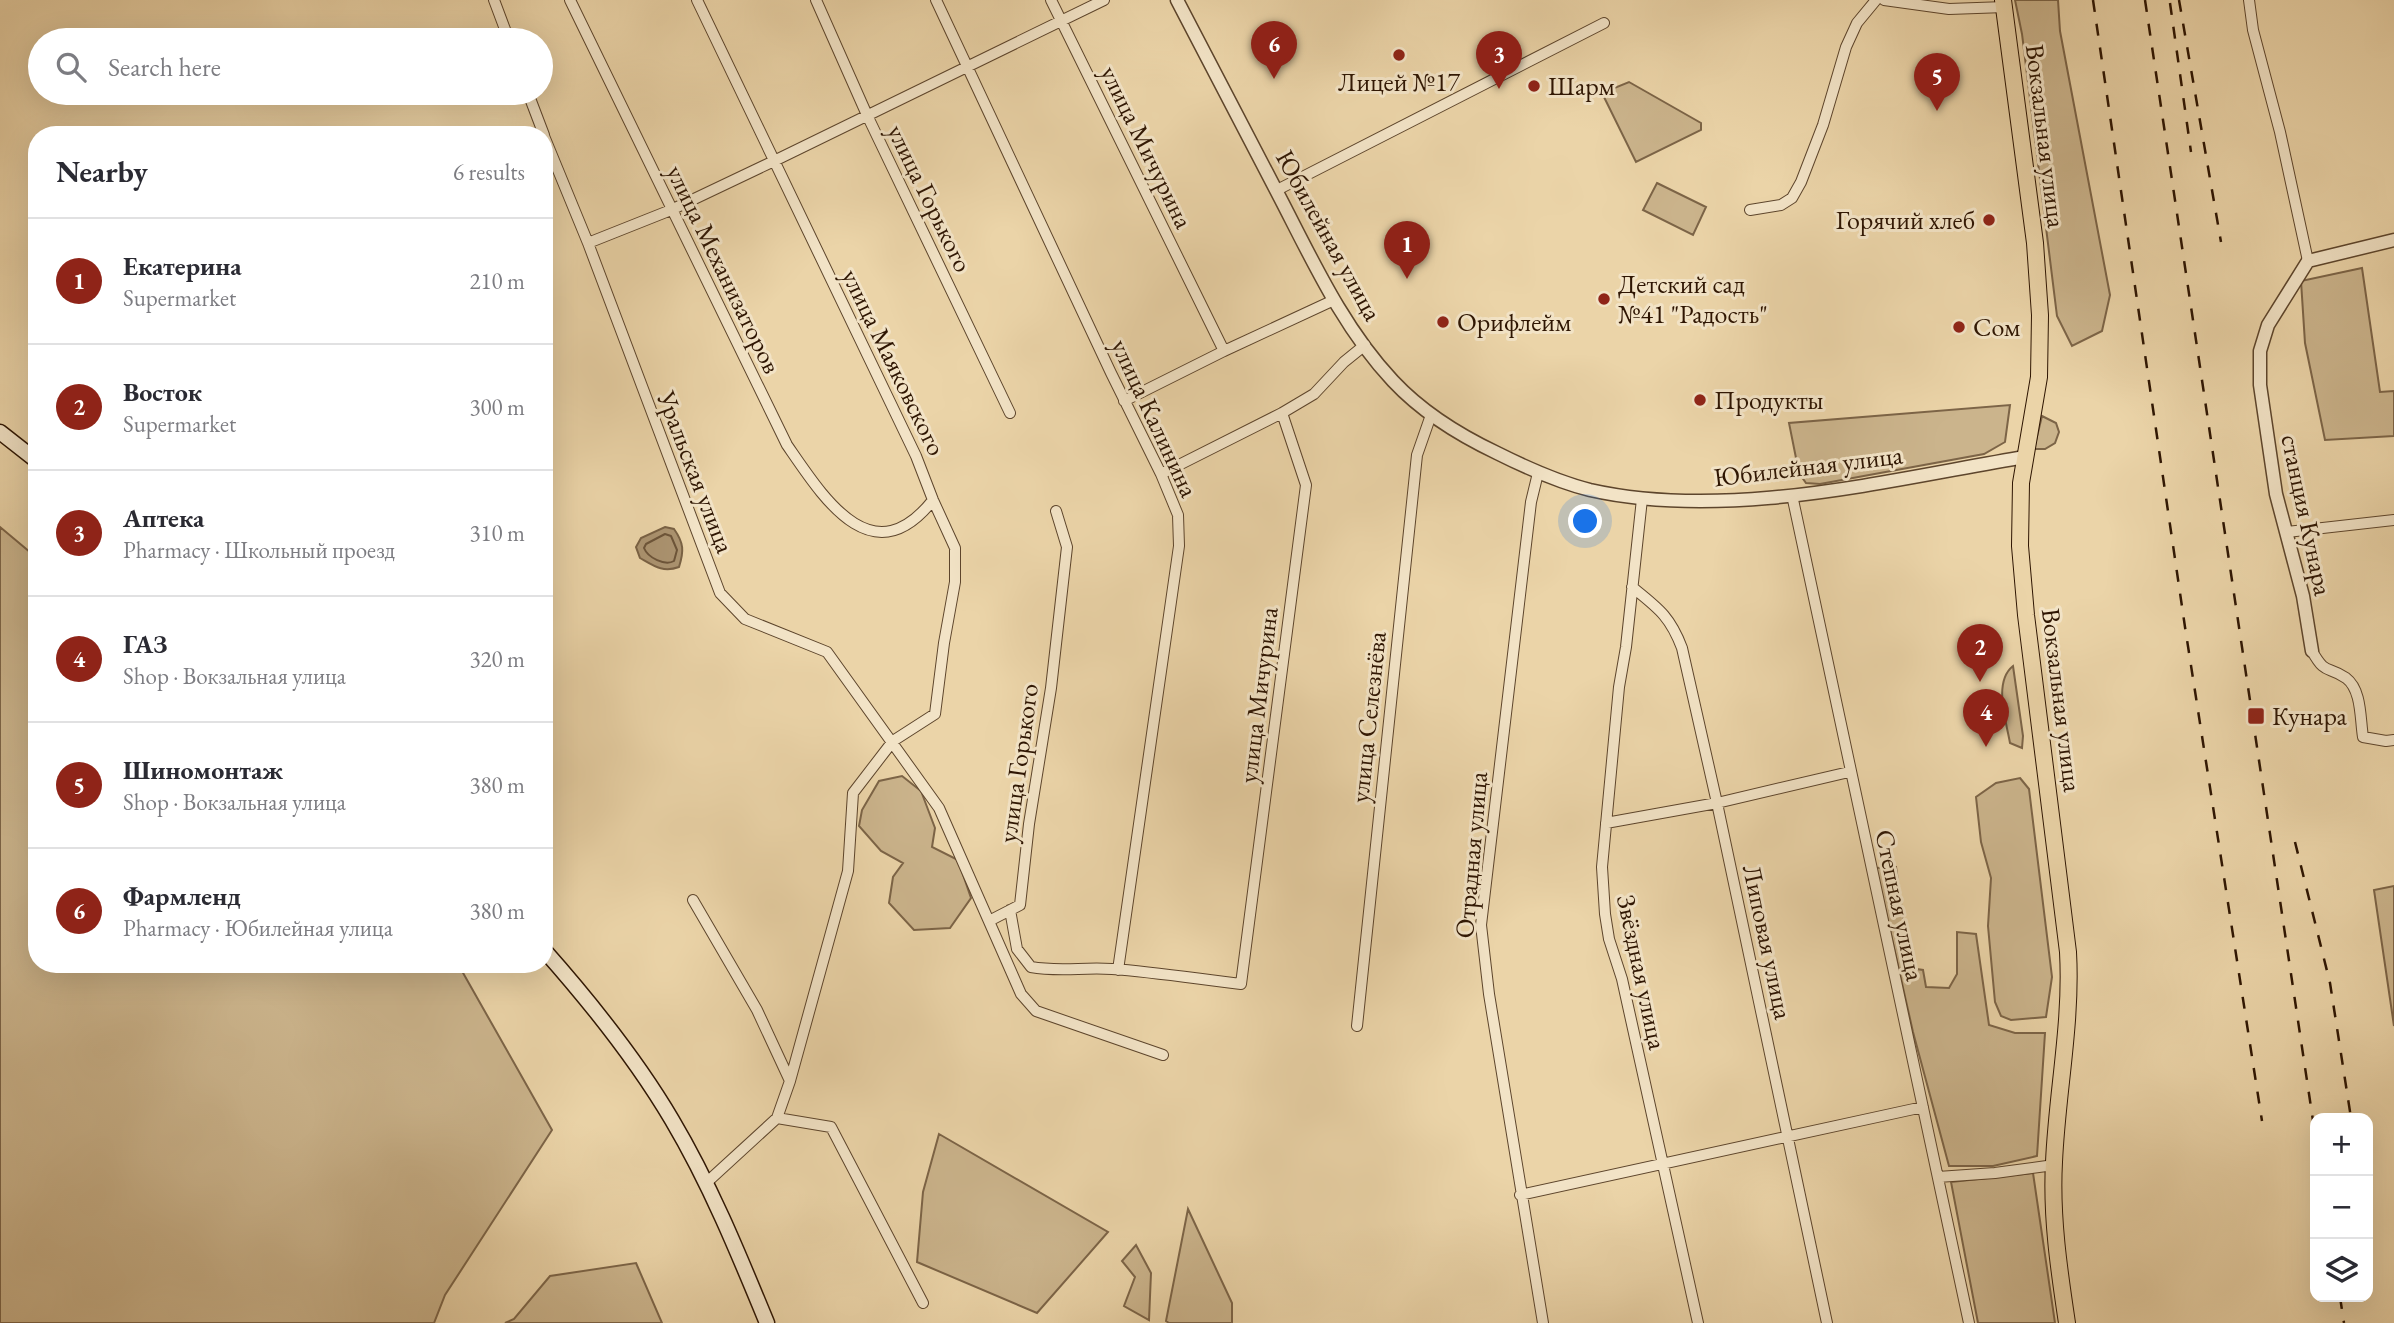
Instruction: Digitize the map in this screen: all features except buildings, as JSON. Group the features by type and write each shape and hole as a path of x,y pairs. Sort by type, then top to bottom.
{"main road":[{"name":"Вокзальная улица","path":"2004,4 2035,243 2040,315 2039,377 2025,457 2020,515 2026,615 2070,985 2054,1164 2056,1233 2067,1323"},
{"path":"0,432 28,454"},
{"path":"553,961 608,1027 673,1122 738,1253 767,1323"}],"street":[{"path":"494,0 504,28"},
{"name":"улица Механизаторов","path":"570,0 787,445 822,497 849,522 873,530 896,531 911,524 933,500"},
{"name":"улица Маяковского","path":"697,0 916,456 955,548 955,582 935,713 893,741 853,793 848,871 790,1081 777,1118"},
{"name":"улица Горького","path":"816,0 867,115 1010,413"},
{"name":"улица Калинина","path":"936,0 1178,515 1179,546 1118,970"},
{"name":"улица Мичурина","path":"1051,0 1224,351"},
{"path":"588,243 671,210 774,162 1104,0"},
{"name":"Юбилейная улица","path":"1177,0 1334,300 1393,381 1431,415 1473,442 1538,473 1589,489 1642,499 1689,502 1791,495 2025,457"},
{"path":"1750,210 1781,205 1792,198 1823,125 1846,47 1857,23 1876,0"},
{"path":"1884,0 1949,9 2004,4"},
{"path":"2249,0 2253,30 2280,132 2308,261 2394,240"},
{"path":"1276,190 1604,23"},
{"name":"Уральская улица","path":"532,105 540,126"},
{"name":"Уральская улица","path":"553,160 588,243 720,593 745,619 827,652 939,808 1021,994 1036,1011 1163,1055"},
{"name":"станция Кунара","path":"2308,261 2268,326 2260,351 2260,385 2276,494 2303,596 2312,651 2321,667 2348,680 2358,698 2362,737 2394,740"},
{"path":"1124,401 1334,300"},
{"path":"1161,474 1314,394 1344,362 1365,345"},
{"name":"улица Мичурина","path":"1118,970 1241,984 1306,485 1282,413"},
{"name":"улица Селезнёва","path":"1357,1026 1417,454 1431,415"},
{"name":"Отрадная улица","path":"1538,473 1531,502 1481,925 1520,1195 1543,1323"},
{"name":"Степная улица","path":"1791,495 1969,1323"},
{"name":"Звёздная улица","path":"1642,499 1626,648 1619,687 1602,867 1605,914 1609,939 1622,979 1698,1323"},
{"name":"улица Горького","path":"1010,911 1020,905 1061,600 1067,547 1056,511"},
{"path":"2287,532 2394,520"},
{"name":"Липовая улица","path":"1632,587 1657,607 1673,625 1682,648 1827,1323"},
{"path":"1606,823 1717,803 1849,772"},
{"path":"693,901 757,1010 790,1081"},
{"path":"989,921 1010,911 1017,949 1031,967 1051,971 1082,967 1118,970"},
{"path":"1520,1195 1923,1107"},
{"path":"705,1184 777,1118 831,1127 923,1303"},
{"path":"1938,1177 1995,1173 2054,1164"}],"shaded area":[{"path":"2015,0 2058,0 2060,31 2110,295 2102,331 2072,346 2057,316 2022,34"},
{"path":"1629,82 1701,123 1701,130 1636,162 1602,93"},
{"path":"1657,183 1706,207 1693,235 1643,210"},
{"path":"2362,268 2380,392 2394,391 2394,436 2325,440 2305,343 2301,281"},
{"path":"2010,405 2005,442 1984,454 1820,484 1806,483 1799,473 1789,423"},
{"path":"2042,416 2056,423 2059,432 2055,443 2045,449 2034,449"},
{"path":"0,527 28,550 28,973 463,973 552,1130 445,1295 434,1323 0,1323"},
{"path":"2013,666 2023,736 2022,748 2010,743 2002,702 2004,682"},
{"path":"902,776 921,791 935,828 932,847 958,860 971,898 950,928 914,930 889,903 893,877 903,863 881,851 859,826 862,810 879,781"},
{"path":"2020,778 2029,789 2052,977 2046,1017 2011,1020 2001,1016 1995,1002 1988,926 1991,878 1981,842 1976,797 1996,783"},
{"path":"1896,867 1910,968 1923,970 1926,987 1949,988 1957,974 1957,932 1976,934 1989,1025 2015,1033 2045,1033 2037,1156 1993,1166 1949,1166 1913,1032 1876,868"},
{"path":"2394,886 2394,1026 2374,890"},
{"path":"939,1134 1108,1232 1037,1313 917,1262 923,1192"},
{"path":"2033,1173 2055,1323 1978,1323 1951,1182"},
{"path":"1188,1209 1232,1303 1232,1323 1166,1321"},
{"path":"1136,1245 1151,1273 1149,1320 1124,1306 1135,1277 1122,1261"},
{"path":"636,1263 662,1323 505,1323 514,1319 550,1276"}],"water":[{"path":"665,527 674,529 681,543 679,567 673,569 659,568 645,561 640,558 636,547 641,538"}],"railway":[{"path":"2093,0 2185,627 2262,1121"},
{"path":"2145,0 2312,1113"},
{"path":"2179,0 2221,242"},
{"path":"2170,3 2191,152"},
{"path":"2295,842 2330,983 2350,1113"},
{"path":"2341,1302 2344,1323"}],"place":[{"name":"Лицей №17","path":"1399,55"},
{"name":"Фармленд","path":"1274,79"},
{"name":"Шарм","path":"1534,86"},
{"name":"Аптека","path":"1499,89"},
{"name":"Шиномонтаж","path":"1937,111"},
{"name":"Горячий хлеб","path":"1989,220"},
{"name":"Екатерина","path":"1407,279"},
{"name":"Детский сад №41 \"Радость\"","path":"1604,299"},
{"name":"Орифлейм","path":"1443,322"},
{"name":"Сом","path":"1959,327"},
{"name":"Продукты","path":"1700,400"},
{"name":"Восток","path":"1980,682"},
{"name":"Кунара","path":"2256,716"},
{"name":"ГАЗ","path":"1986,747"}]}
